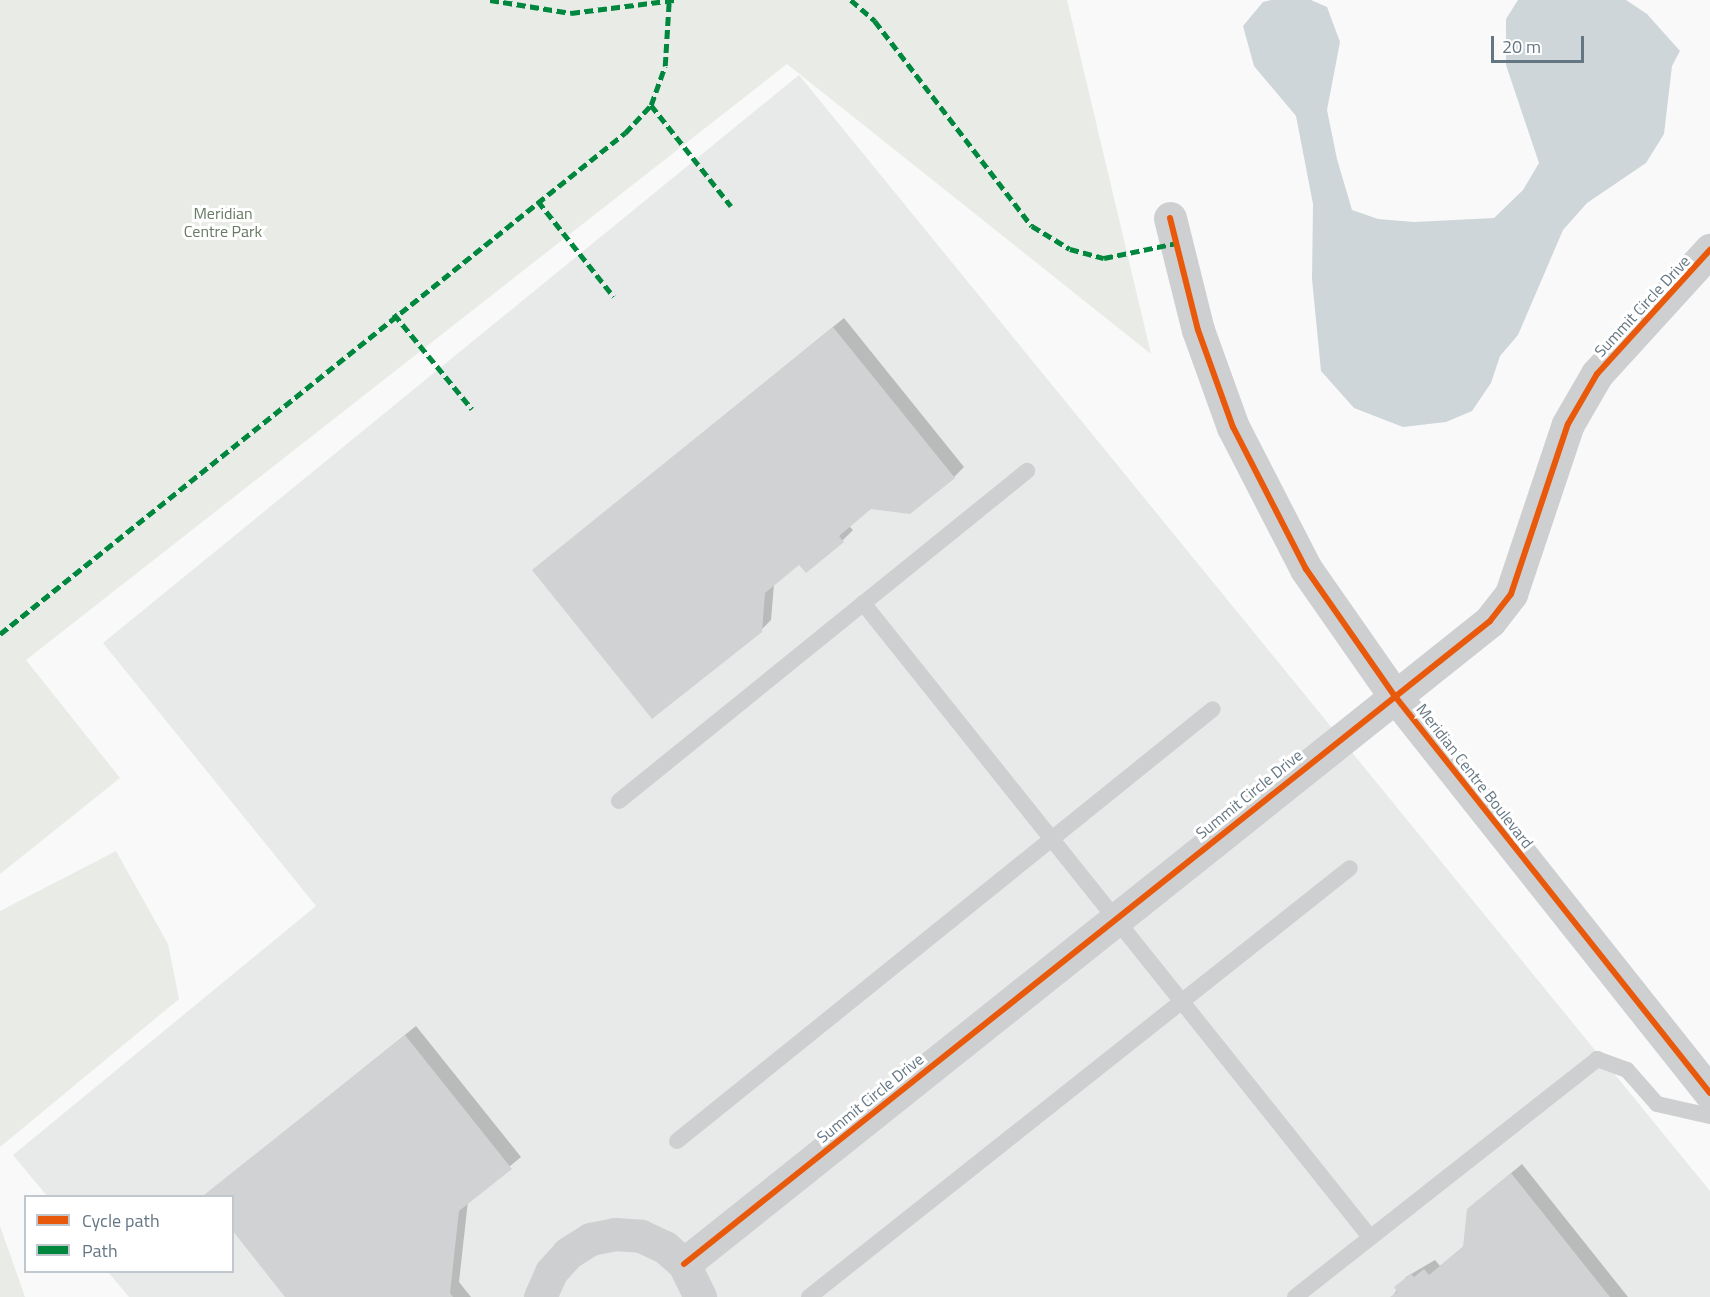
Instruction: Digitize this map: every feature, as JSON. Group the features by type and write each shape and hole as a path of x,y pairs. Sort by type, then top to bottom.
{"street":[{"name":"Meridian Centre Boulevard","path":"1170,218 1198,330 1233,427 1306,570 1394,695 1710,1093"},
{"name":"Summit Circle Drive","path":"684,1264 1394,695 1490,621 1510,594 1568,424 1597,374 1710,250"},
{"path":"540,1297 551,1272 568,1252 598,1237 615,1234 641,1236 665,1246 684,1264 700,1297"}],"lane":[{"path":"619,801 1027,471"},
{"path":"863,603 1370,1237"},
{"path":"677,1141 1214,709"},
{"path":"809,1297 1350,868"},
{"path":"1295,1297 1597,1059 1627,1070 1657,1104 1710,1116"}],"shaded area":[{"path":"1311,0 1327,7 1340,42 1327,110 1337,159 1352,210 1378,219 1414,222 1494,218 1523,190 1539,163 1506,65 1506,19 1518,0 1626,0 1647,14 1680,51 1672,66 1664,134 1646,163 1587,203 1563,230 1518,335 1500,356 1491,383 1472,411 1446,422 1403,427 1354,408 1321,371 1312,279 1313,204 1296,116 1254,66 1243,26 1263,2"},
{"path":"799,75 1710,1191 1710,1297 129,1297 109,1273 234,1273 234,1195 46,1195 13,1155 316,906 103,643"}],"green space":[{"name":"Meridian Centre Park","path":"0,0 1067,0 1151,354 787,64 26,660 120,778 0,874"},
{"path":"116,851 168,944 179,999 0,1147 0,911"},
{"path":"0,1226 25,1297 0,1297"}],"building":[{"path":"833,327 955,478 910,514 871,509 839,536 844,542 806,573 799,565 765,593 762,632 652,719 532,570"},
{"path":"405,1035 512,1169 459,1211 450,1293 453,1297 285,1297 234,1233 234,1195 204,1195"},
{"path":"1511,1173 1610,1297 1390,1297 1397,1292 1394,1287 1411,1274 1414,1277 1424,1269 1429,1275 1463,1247 1467,1209"}],"marked path":[{"path":"490,0 571,13 674,0"},
{"path":"0,634 625,133 651,105 665,66 669,0"},
{"path":"851,0 875,21 1032,226 1070,249 1104,258 1177,243"},
{"path":"651,105 731,206"},
{"path":"538,201 614,297"},
{"path":"394,314 472,409"}],"cycle path":[{"path":"1170,218 1198,330 1233,427 1306,569 1394,695 1710,1093"},
{"path":"684,1264 1490,621 1511,594 1568,424 1597,374 1710,250"}]}
